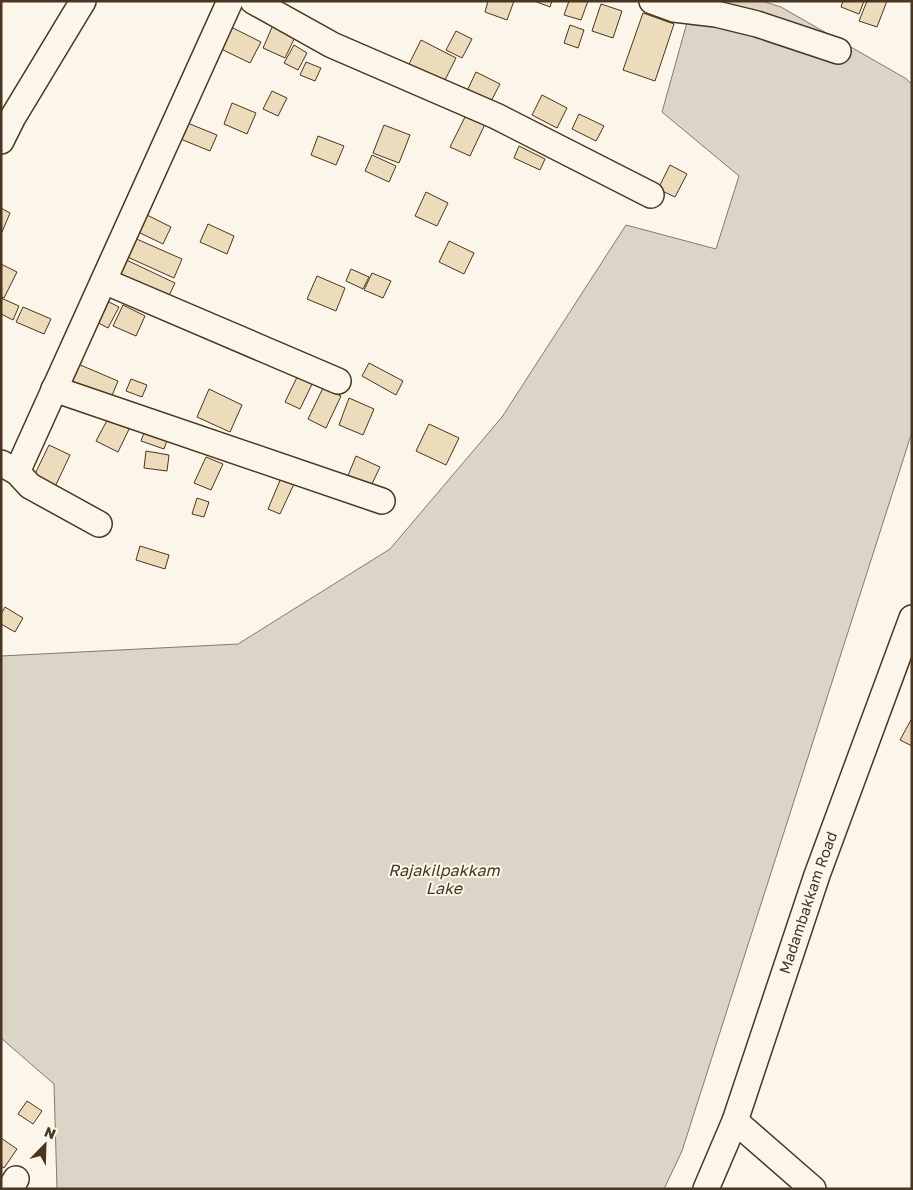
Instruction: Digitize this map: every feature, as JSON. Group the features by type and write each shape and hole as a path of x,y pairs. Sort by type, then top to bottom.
{"street":[{"path":"1,140 83,1"},
{"path":"99,524 30,486 9,467 54,389 230,1"},
{"path":"253,1 332,45 496,116 652,195"},
{"path":"652,1 674,9 716,14 757,24 838,51"},
{"path":"104,281 338,381"},
{"path":"54,389 382,501"},
{"name":"Madambakkam Road","path":"706,1189 735,1121 818,875 912,618"},
{"path":"735,1121 813,1189"}],"water":[{"name":"Rajakilpakkam Lake","path":"693,1 762,1 781,7 905,78 912,84 912,432 682,1151 664,1189 57,1189 54,1084 1,1038 1,656 238,644 390,549 502,417 626,225 716,249 739,176 662,112"}],"building":[{"path":"488,1 514,1 507,20 485,12"},
{"path":"534,1 552,1 550,7"},
{"path":"569,1 588,1 581,20 564,15"},
{"path":"843,1 864,1 859,14 841,7"},
{"path":"867,1 887,1 877,27 859,21"},
{"path":"601,4 622,11 613,38 592,31"},
{"path":"643,13 674,24 655,81 623,70"},
{"path":"273,25 296,35 285,58 263,48"},
{"path":"570,25 584,30 578,48 564,43"},
{"path":"229,26 261,42 250,63 219,48"},
{"path":"456,31 472,39 462,58 446,50"},
{"path":"421,40 456,58 443,84 408,66"},
{"path":"294,45 307,53 298,70 284,63"},
{"path":"306,62 321,68 315,81 300,75"},
{"path":"476,72 500,84 489,105 466,93"},
{"path":"272,91 287,98 278,116 263,109"},
{"path":"542,95 567,108 557,128 532,115"},
{"path":"232,103 256,113 247,134 224,124"},
{"path":"467,113 486,122 470,156 450,147"},
{"path":"579,114 604,126 596,141 572,129"},
{"path":"185,122 217,135 210,151 178,138"},
{"path":"384,125 410,135 399,163 373,153"},
{"path":"318,136 344,146 336,165 311,155"},
{"path":"519,146 545,159 540,170 514,158"},
{"path":"372,155 396,166 389,182 365,171"},
{"path":"670,165 687,174 675,197 658,189"},
{"path":"426,192 448,203 437,226 415,216"},
{"path":"1,208 10,213 2,232 1,232"},
{"path":"145,214 171,227 163,244 136,231"},
{"path":"208,224 234,236 227,254 200,242"},
{"path":"132,237 182,259 174,278 123,255"},
{"path":"449,241 474,253 464,274 439,262"},
{"path":"118,256 175,283 166,302 109,275"},
{"path":"1,264 17,272 4,298 1,297"},
{"path":"351,269 369,277 363,289 346,281"},
{"path":"372,273 391,281 383,298 364,290"},
{"path":"317,276 345,288 336,311 307,299"},
{"path":"1,298 19,306 13,320 1,314"},
{"path":"101,298 119,307 108,328 91,319"},
{"path":"123,305 145,316 136,336 113,326"},
{"path":"23,307 51,319 44,334 16,322"},
{"path":"71,361 118,381 111,398 64,379"},
{"path":"369,363 403,381 396,395 362,376"},
{"path":"299,373 314,380 300,409 285,402"},
{"path":"131,379 147,385 142,397 126,391"},
{"path":"323,388 341,396 326,428 308,419"},
{"path":"209,389 242,405 230,432 197,417"},
{"path":"349,398 374,409 363,435 339,425"},
{"path":"111,413 132,423 118,452 96,441"},
{"path":"429,424 459,438 446,465 416,451"},
{"path":"146,427 169,435 164,449 141,441"},
{"path":"49,445 70,455 54,489 33,478"},
{"path":"146,451 169,455 167,471 144,468"},
{"path":"356,456 380,467 370,488 347,478"},
{"path":"206,457 223,464 211,490 194,483"},
{"path":"281,478 294,484 280,514 268,509"},
{"path":"197,498 209,502 204,517 192,514"},
{"path":"140,546 169,555 165,569 136,560"},
{"path":"5,607 23,618 15,632 1,624 1,614"},
{"path":"912,718 912,746 900,740"},
{"path":"27,1101 42,1111 33,1124 18,1114"},
{"path":"1,1138 17,1149 4,1168 1,1166"}]}
